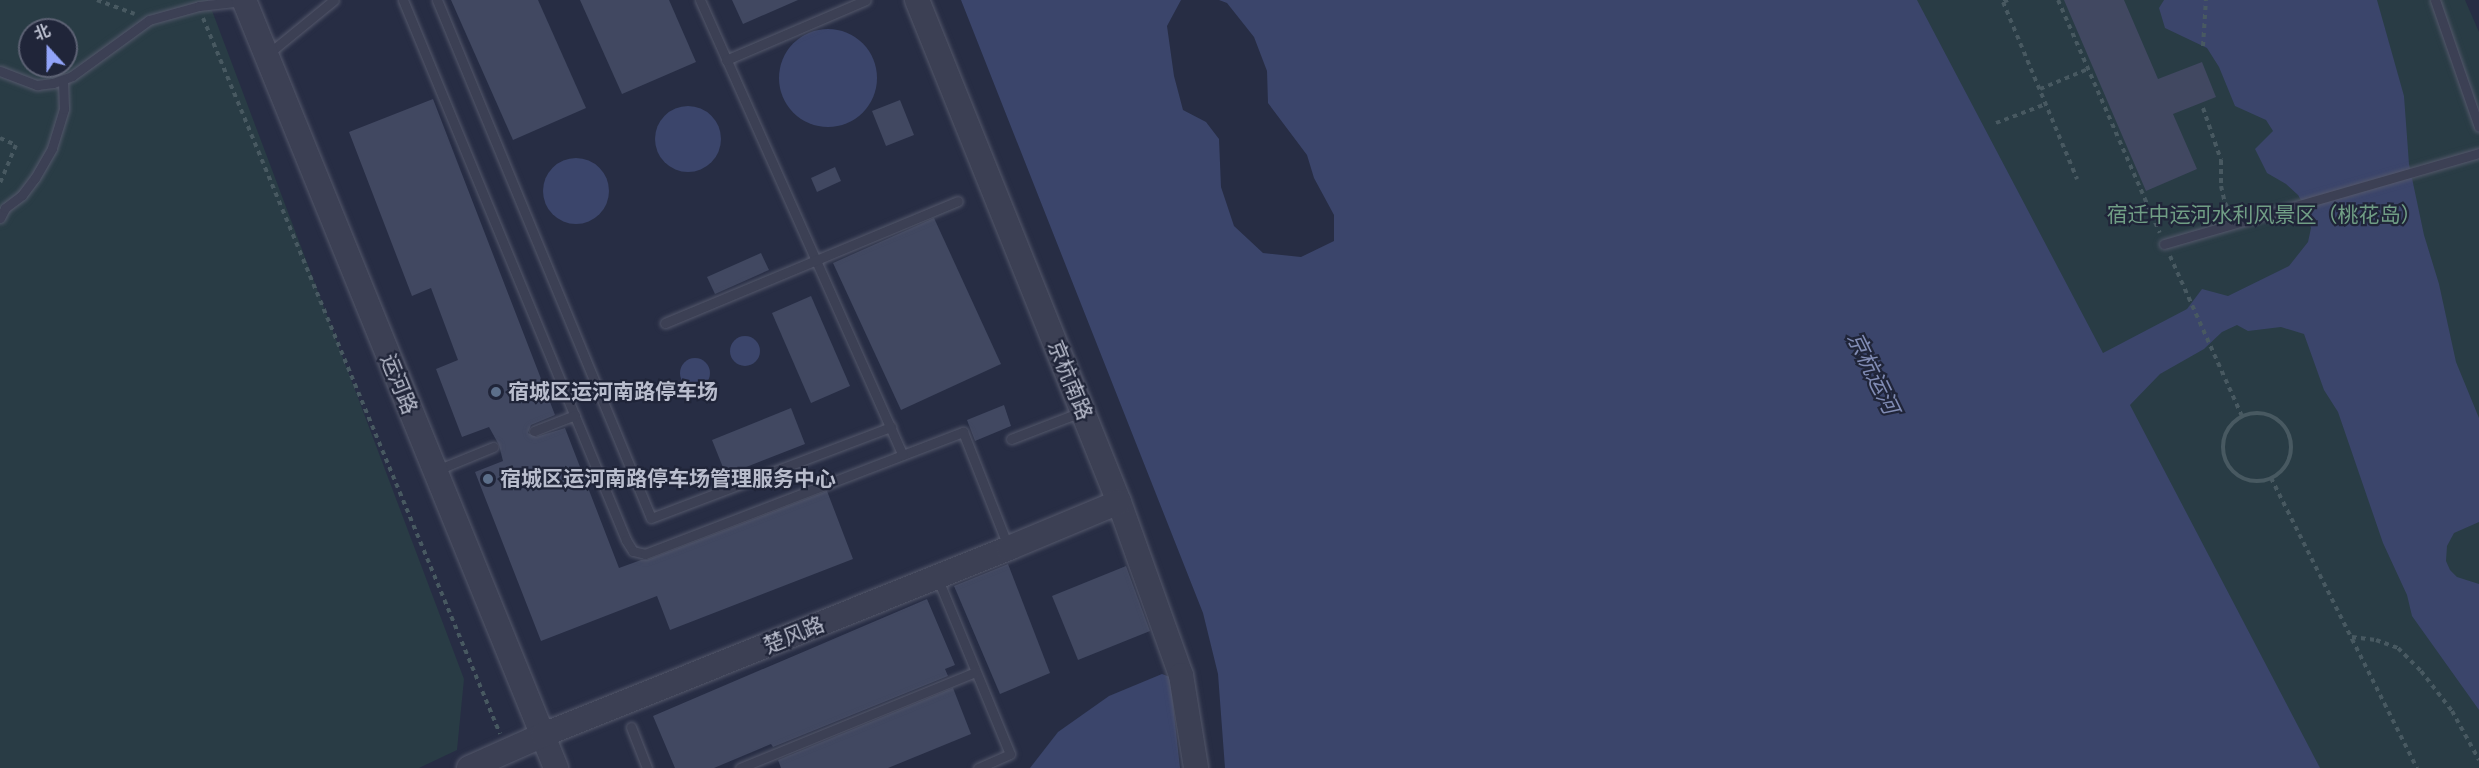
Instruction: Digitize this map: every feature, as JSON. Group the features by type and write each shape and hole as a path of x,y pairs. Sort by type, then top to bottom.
{"street":[{"name":"京杭南路","path":"917,0 1119,502 1181,675 1196,768"},
{"name":"运河路","path":"244,1 556,768"},
{"name":"楚风路","path":"469,768 543,735 1119,502"}],"lane":[{"path":"266,56 334,0"},
{"path":"402,0 626,540 633,551 645,554 963,432 1009,548"},
{"path":"437,0 651,518 891,427"},
{"path":"700,0 903,455"},
{"path":"726,60 866,0"},
{"path":"2435,0 2479,127"},
{"path":"0,71 37,85 63,80 72,76 149,20 199,6 244,1"},
{"path":"0,218 5,208 22,195 52,148 64,109 63,80"},
{"path":"2164,244 2479,153"},
{"path":"665,323 958,201"},
{"path":"1011,440 1082,411"},
{"path":"534,431 575,415"},
{"path":"434,471 493,447"},
{"path":"937,577 1010,754 978,768"},
{"path":"740,768 975,672"},
{"path":"631,727 647,768"}],"path":[{"path":"97,0 149,20"},
{"path":"2008,0 2003,2 2078,179"},
{"path":"2058,0 2242,416"},
{"path":"2202,46 2206,0"},
{"path":"199,6 507,751"},
{"path":"2040,89 2088,69"},
{"path":"1996,123 2046,104"},
{"path":"2203,108 2221,160 2221,186 2225,203 2237,223"},
{"path":"0,138 16,145 0,183"},
{"path":"2258,412 2268,415 2285,428 2290,438 2288,459 2271,477 2254,480 2242,477 2226,461 2223,450 2224,438 2228,428 2242,416 2258,412"},
{"path":"2271,477 2417,768"},
{"path":"2351,637 2376,640 2398,648 2421,671 2452,711 2479,760"}],"green space":[{"path":"0,0 208,0 464,679 457,750 419,768 0,768"},
{"name":"宿迁中运河水利风景区（桃花岛）","path":"1913,0 2465,0 2479,32 2479,768 2306,768"}],"water":[{"name":"京杭运河","path":"961,0 1181,0 1167,26 1174,76 1183,110 1206,122 1219,139 1221,187 1234,226 1263,253 1301,257 1334,241 1334,215 1314,178 1307,155 1268,103 1267,71 1254,37 1227,3 1219,0 1917,0 2103,353 2187,309 2202,289 2228,296 2289,266 2308,242 2311,228 2305,207 2298,195 2286,184 2267,173 2255,149 2273,131 2266,120 2235,106 2219,67 2207,48 2165,28 2159,8 2164,0 2377,0 2404,96 2409,164 2424,235 2439,284 2456,362 2479,418 2479,522 2454,533 2447,546 2446,561 2450,570 2457,577 2479,584 2479,710 2412,616 2407,595 2383,543 2338,412 2324,390 2304,334 2281,327 2248,331 2237,325 2222,332 2204,349 2160,374 2130,405 2320,768 1225,768 1218,674 1203,613"},
{"path":"828,29 847,33 863,43 873,59 877,78 873,97 863,113 847,123 828,127 809,123 793,113 783,97 779,78 783,59 793,43 809,33"},
{"path":"681,106 695,106 707,111 716,120 721,139 719,152 712,163 695,172 681,172 669,167 660,158 655,146 655,132 660,120 669,111"},
{"path":"569,158 583,158 595,163 604,172 609,191 607,204 600,215 583,224 569,224 557,219 548,210 543,198 543,184 548,172 557,163"},
{"path":"745,336 751,337 759,345 759,357 751,365 745,366 739,365 731,357 730,351 731,345 739,337"},
{"path":"695,358 701,359 709,367 709,379 701,387 695,388 689,387 681,379 680,373 681,367 689,359"},
{"path":"1162,674 1170,677 1180,768 1030,768 1058,732 1109,696"}],"building":[{"path":"451,0 538,0 586,108 513,140"},
{"path":"580,0 669,0 696,62 622,94"},
{"path":"732,0 798,0 743,24"},
{"path":"2064,0 2124,0 2158,79 2202,62 2216,97 2173,114 2197,169 2146,191"},
{"name":"宿城区运河南路停车场","path":"433,99 555,415 531,425 528,433 536,437 565,428 619,568 647,560 827,491 853,559 670,630 657,596 541,641 475,472 503,461 499,445 489,427 462,437 436,369 458,360 431,288 412,296 349,132"},
{"path":"900,100 914,135 886,146 872,111"},
{"path":"835,167 841,181 817,192 811,178"},
{"path":"934,218 1001,364 901,410 833,263"},
{"path":"761,253 769,270 715,294 707,277"},
{"path":"811,296 850,386 811,403 772,313"},
{"path":"1004,405 1011,426 975,441 967,420"},
{"path":"791,408 805,444 726,475 712,440"},
{"path":"1008,564 1050,673 1000,694 954,586"},
{"path":"1126,566 1150,631 1078,660 1052,596"},
{"path":"927,599 955,665 945,669 948,676 773,747 771,744 714,768 675,768 653,716"},
{"path":"953,688 971,734 888,768 781,768 778,760"}],"place":[{"name":"宿城区运河南路停车场","path":"496,392"},
{"name":"宿城区运河南路停车场管理服务中心","path":"488,479"}]}
